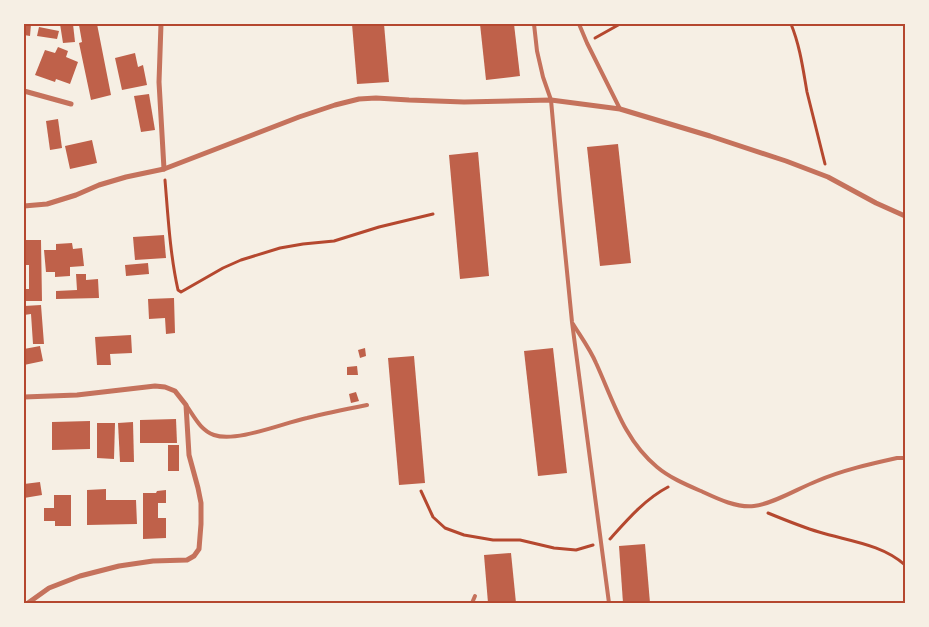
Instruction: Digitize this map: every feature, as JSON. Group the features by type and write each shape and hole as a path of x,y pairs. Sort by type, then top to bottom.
{"street":[{"path":"161,24 159,82 164,169"},
{"path":"24,91 71,104"},
{"path":"24,206 47,204 99,185 164,169 299,117 359,99 376,98 464,102 551,100 620,110 710,136 786,161 828,177 876,203 905,216"},
{"path":"24,397 77,395 155,386 175,391 186,405 189,455 201,503 200,540 194,556 187,560 153,561 119,566 80,576 49,588 28,603"}],"lane":[{"path":"534,24 537,51 551,100 572,322 609,603"},
{"path":"579,24 620,110"},
{"path":"572,322 595,361 626,430 639,450 658,467 680,482 725,501 754,506 767,503 816,481 849,469 905,458"},
{"path":"186,405 200,426 212,434 224,438 257,432 306,418 367,405"},
{"path":"472,603 475,596"}],"path":[{"path":"587,43 620,24"},
{"path":"791,24 796,36 828,177"},
{"path":"164,169 174,271 178,290 181,292 241,260 280,248 334,241 379,227 433,214"},
{"path":"602,549 624,523 647,502 661,491 680,482"},
{"path":"421,491 433,517 445,528 464,535 493,540 520,540 554,548 576,550 601,542"},
{"path":"754,506 784,520 818,532 882,549 905,565"}],"building":[{"path":"24,24 31,24 30,36 24,35"},
{"path":"60,24 73,24 75,42 63,43"},
{"path":"97,24 111,95 91,100 79,43 82,42 79,25"},
{"path":"352,24 384,24 389,82 357,84"},
{"path":"480,24 514,24 520,76 486,80"},
{"path":"39,27 59,31 57,39 37,36"},
{"path":"58,47 68,51 66,57 78,62 70,84 56,79 55,82 35,75 45,50 55,53"},
{"path":"135,53 138,67 143,65 147,85 122,90 115,58"},
{"path":"149,94 155,130 141,132 134,96"},
{"path":"58,119 62,148 50,150 46,121"},
{"path":"92,140 97,163 70,169 65,146"},
{"path":"618,144 631,263 600,266 587,147"},
{"path":"478,152 489,276 460,279 449,155"},
{"path":"164,235 166,258 135,260 133,237"},
{"path":"24,240 41,240 42,301 24,301 24,289 29,289 29,265 24,265"},
{"path":"72,243 73,249 82,248 84,266 70,267 70,276 55,277 55,272 46,272 44,250 56,250 56,244"},
{"path":"148,263 149,274 126,276 125,265"},
{"path":"76,274 86,274 86,280 98,279 99,298 56,299 56,291 77,290"},
{"path":"174,298 175,333 166,334 165,318 149,319 148,299"},
{"path":"41,305 44,344 33,344 31,314 24,315 24,306"},
{"path":"131,335 132,353 110,354 111,365 97,365 95,337"},
{"path":"40,346 43,361 24,365 24,349"},
{"path":"365,348 366,356 360,358 358,350"},
{"path":"553,348 567,473 538,476 524,351"},
{"path":"414,356 425,483 399,485 388,358"},
{"path":"357,366 358,375 347,375 347,367"},
{"path":"356,392 359,401 351,403 349,394"},
{"path":"176,419 177,443 140,443 140,420"},
{"path":"90,421 90,449 52,450 52,422"},
{"path":"133,422 134,462 120,462 118,423"},
{"path":"97,423 115,423 114,459 97,458"},
{"path":"168,445 179,445 179,471 168,471"},
{"path":"40,482 42,495 24,498 24,484"},
{"path":"106,489 106,500 136,500 137,524 87,525 87,490"},
{"path":"166,490 166,503 158,503 158,518 166,518 166,538 143,539 143,493 156,493 157,491"},
{"path":"54,495 71,495 71,526 55,526 55,521 44,521 44,508 54,508"},
{"path":"645,544 650,603 623,603 619,546"},
{"path":"511,553 516,603 488,603 484,555"}]}
